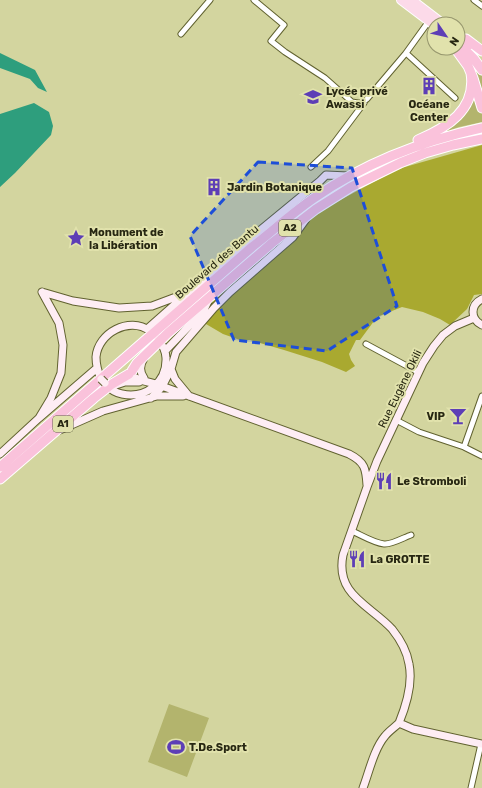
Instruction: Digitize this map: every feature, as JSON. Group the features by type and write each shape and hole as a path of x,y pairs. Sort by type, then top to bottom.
{"highway":[{"path":"466,40 482,51"},
{"path":"466,43 482,60"},
{"path":"466,51 482,70"},
{"path":"461,56 471,73 482,108"},
{"path":"352,174 377,158 440,130 450,123 460,113 469,98 472,82 471,73"},
{"name":"Boulevard des Bantu","path":"0,467 94,398 104,383 108,372 154,335 246,252 294,212 352,174 379,161 420,145 482,128"},
{"name":"Boulevard des Bantu","path":"0,479 48,431 104,383 137,363 146,354 154,335 210,297 272,243 310,213 351,187 400,163 426,153 482,139"},
{"path":"48,431 55,421 106,378 127,368 128,359 154,335"}],"main road":[{"path":"401,0 427,16"},
{"path":"412,0 430,16"},
{"path":"154,335 188,293 241,246 326,175 352,174"},
{"path":"151,398 157,385 165,370 166,358 163,346 154,335 136,326 125,326 114,330 105,337 99,346 96,357 97,368 104,383 118,393 129,396 141,394 152,389 157,385 171,369 176,352 214,308 230,292 293,237 310,213"},
{"path":"39,418 51,398 61,374 63,345 59,323 42,292 73,301 119,308 152,306 188,293"},
{"path":"164,352 202,314 210,297"},
{"path":"482,299 474,305 473,314 477,322 482,325"},
{"name":"Rue Eugène Okili","path":"399,723 406,702 410,676 410,665 405,650 398,637 386,623 357,599 347,587 341,565 343,555 377,461 418,372 428,354 448,330 474,318"},
{"path":"143,380 140,367 146,354"},
{"path":"0,454 97,368"},
{"path":"127,368 143,380 340,450 353,456 361,462 366,470 367,487"},
{"path":"171,369 175,379 190,396"},
{"path":"94,398 121,383 143,380"},
{"path":"48,431 103,411 157,396 190,396"},
{"path":"361,462 369,463 377,461"},
{"path":"363,788 376,752 386,736 399,723 413,729 482,744"}],"street":[{"path":"181,34 210,0"},
{"path":"254,0 284,25 271,41 325,78 352,102 364,102"},
{"path":"474,0 482,6"},
{"path":"310,167 328,151 364,102 406,52 426,34"},
{"path":"406,52 455,98"},
{"path":"366,344 418,372"},
{"path":"464,447 482,396"},
{"path":"396,420 419,432 464,447 482,456"},
{"path":"352,531 376,542 385,544 412,535"},
{"path":"471,788 482,744"}],"highlighted area":[{"path":"258,162 352,168 397,306 327,351 234,340 190,236"}],"shaded area":[{"path":"0,53 35,70 47,92 38,88 30,79 0,68"},
{"path":"468,57 482,76 482,103"},
{"path":"474,89 482,111 482,122 459,127 436,135"},
{"path":"34,103 49,112 53,126 51,135 0,187 0,114"},
{"path":"482,145 482,294 474,295 467,309 450,325 423,312 402,307 377,317 360,340 356,340 349,354 355,366 346,372 322,362 284,350 250,340 240,340 223,334 194,317 304,223 331,205 396,170"},
{"path":"169,704 209,718 187,777 148,762"}],"place":[{"name":"Océane Center","path":"429,86"},
{"name":"Lycée privé Awassi","path":"313,97"},
{"name":"Jardin Botanique","path":"214,187"},
{"name":"Monument de la Libération","path":"76,238"},
{"name":"VIP","path":"458,416"},
{"name":"Le Stromboli","path":"384,481"},
{"name":"La GROTTE","path":"357,559"},
{"name":"T.De.Sport","path":"176,747"}]}
